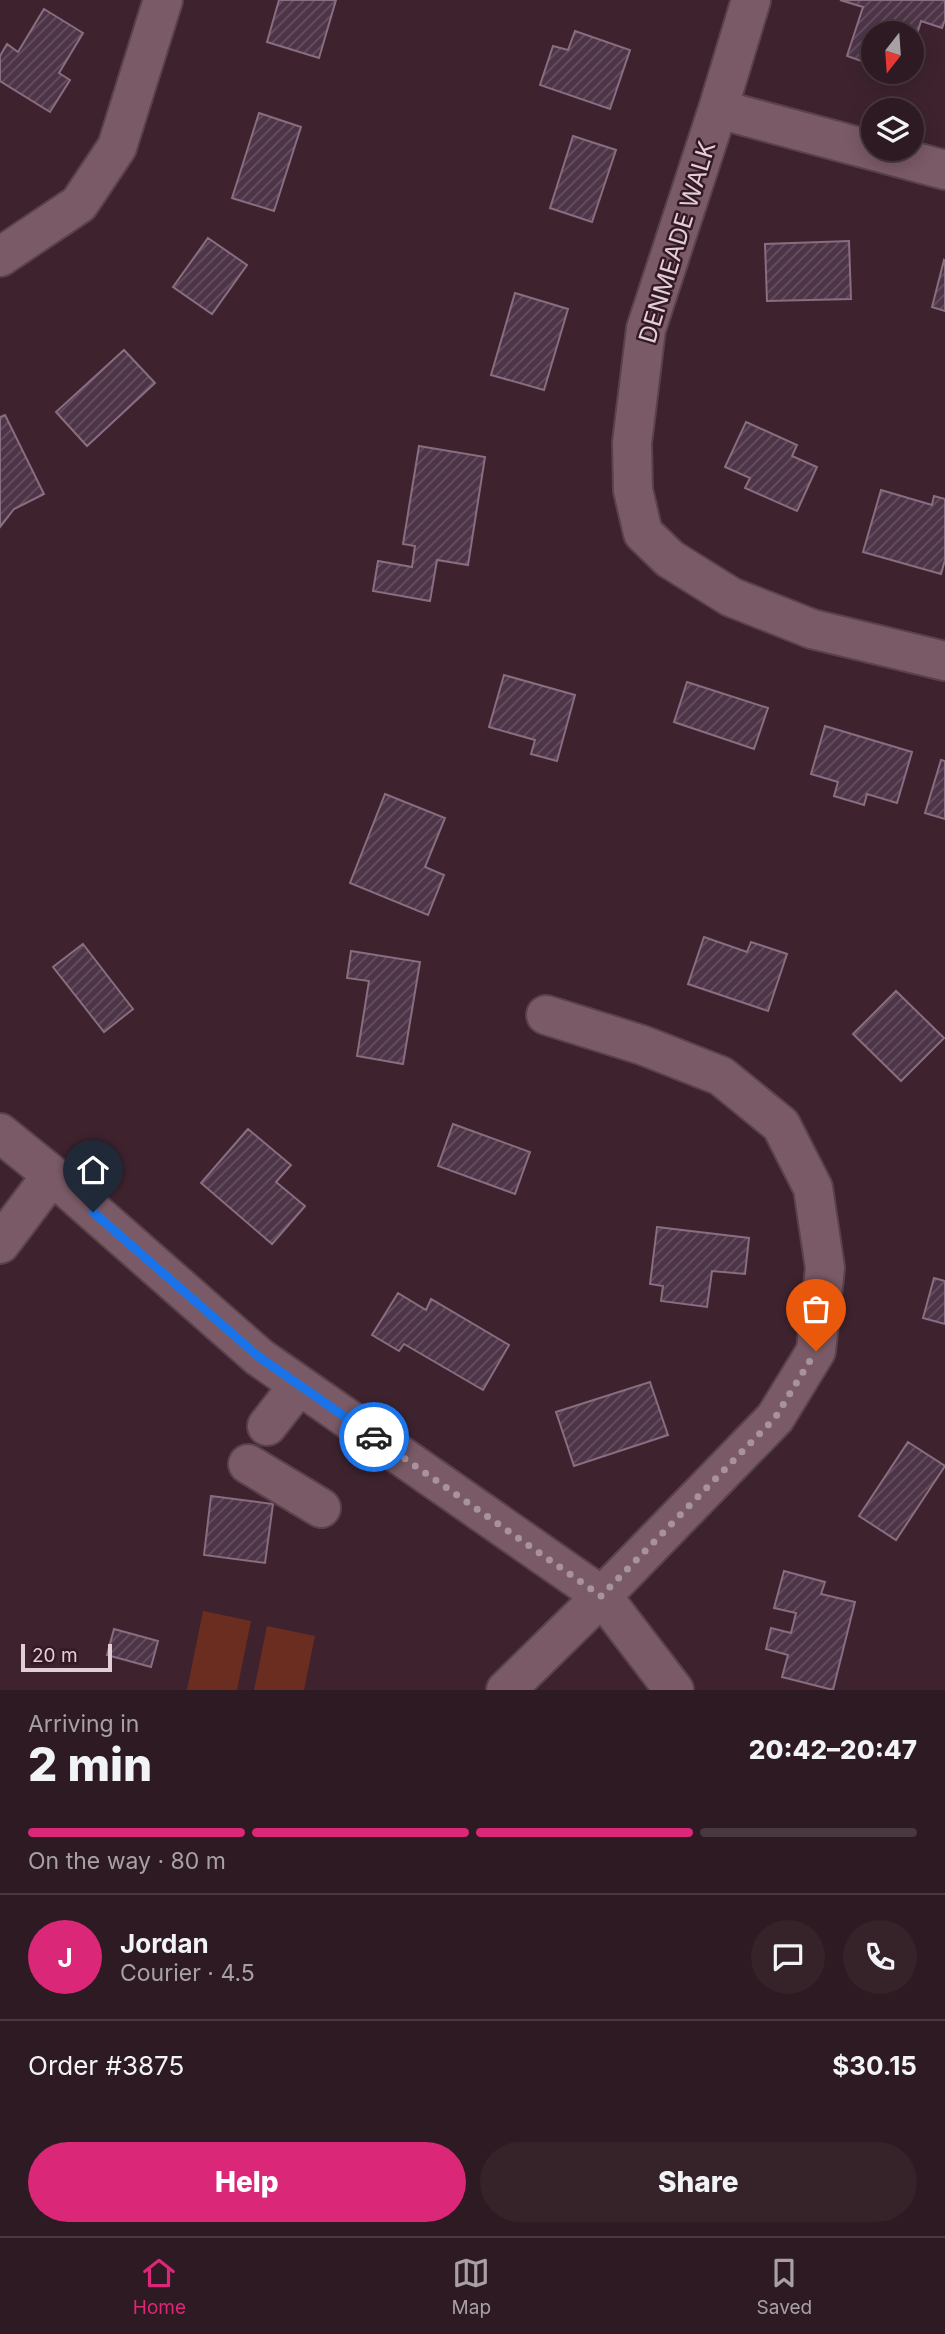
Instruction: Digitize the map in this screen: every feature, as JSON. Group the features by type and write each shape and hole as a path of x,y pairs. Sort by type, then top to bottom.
{"street":[{"path":"0,257 79,204 117,147 163,0"},
{"name":"DENMEADE WALK","path":"751,0 646,328 632,443 633,490 643,533 670,559 731,597 812,629 945,661"},
{"path":"718,109 945,170"},
{"path":"506,1690 775,1418 816,1351 825,1268 813,1188 781,1125 721,1076 642,1045 547,1015"},
{"path":"0,1133 52,1175 259,1357 601,1596 674,1690"},
{"path":"0,1244 52,1175"},
{"path":"267,1426 299,1385"},
{"path":"248,1464 321,1508"}],"shaded area":[{"path":"203,1611 251,1621 237,1690 187,1690"},
{"path":"267,1626 315,1636 304,1690 254,1690"}],"building":[{"path":"279,0 336,0 319,58 267,42"},
{"path":"840,0 945,0 945,20 942,28 924,21 861,21 861,61 847,56 863,7"},
{"path":"44,9 83,33 59,73 70,80 50,112 0,81 0,56 7,44 18,52"},
{"path":"575,31 630,50 610,109 540,85 553,46 568,50"},
{"path":"259,113 301,127 274,211 232,198"},
{"path":"573,136 616,150 592,222 550,208"},
{"path":"208,238 247,265 212,314 173,287"},
{"path":"849,241 851,299 767,301 765,244"},
{"path":"945,261 945,311 932,307"},
{"path":"515,293 568,309 544,390 491,375"},
{"path":"124,350 155,383 87,446 56,412"},
{"path":"5,415 44,494 14,509 0,527 0,417"},
{"path":"746,422 797,445 792,456 817,467 797,511 745,488 750,478 725,467"},
{"path":"419,446 485,457 468,565 437,560 430,601 373,591 378,561 412,567 415,546 403,544"},
{"path":"881,490 932,505 934,496 945,499 945,560 941,574 863,552"},
{"path":"504,675 575,695 557,761 531,754 535,740 489,727"},
{"path":"687,682 768,708 754,749 674,722"},
{"path":"825,726 912,752 897,803 867,794 864,805 834,796 838,782 811,774"},
{"path":"941,760 945,761 945,819 925,813"},
{"path":"385,794 445,818 425,867 444,875 428,915 350,883"},
{"path":"704,937 747,952 751,942 787,954 768,1011 688,984"},
{"path":"83,944 133,1009 104,1032 53,967"},
{"path":"351,951 420,962 403,1064 357,1056 369,981 347,978"},
{"path":"896,991 944,1038 901,1081 853,1034"},
{"path":"453,1124 530,1152 515,1194 438,1166"},
{"path":"248,1129 291,1165 276,1182 305,1206 272,1244 201,1183"},
{"path":"657,1227 749,1238 745,1274 712,1271 707,1307 661,1301 663,1286 650,1284"},
{"path":"934,1278 945,1281 945,1324 923,1318"},
{"path":"398,1293 426,1310 431,1299 509,1345 483,1390 404,1344 399,1351 372,1335"},
{"path":"650,1382 668,1435 574,1466 556,1412"},
{"path":"908,1442 945,1466 896,1540 859,1516"},
{"path":"211,1496 273,1504 265,1563 204,1555"},
{"path":"784,1571 825,1582 821,1594 855,1602 833,1690 782,1677 788,1655 766,1649 771,1628 791,1633 796,1613 774,1608"},
{"path":"114,1629 158,1641 151,1667 107,1655"}],"way so far":[{"path":"374,1437 601,1596 775,1418 816,1351"}],"route":[{"path":"93,1212 259,1357 374,1437"}]}
